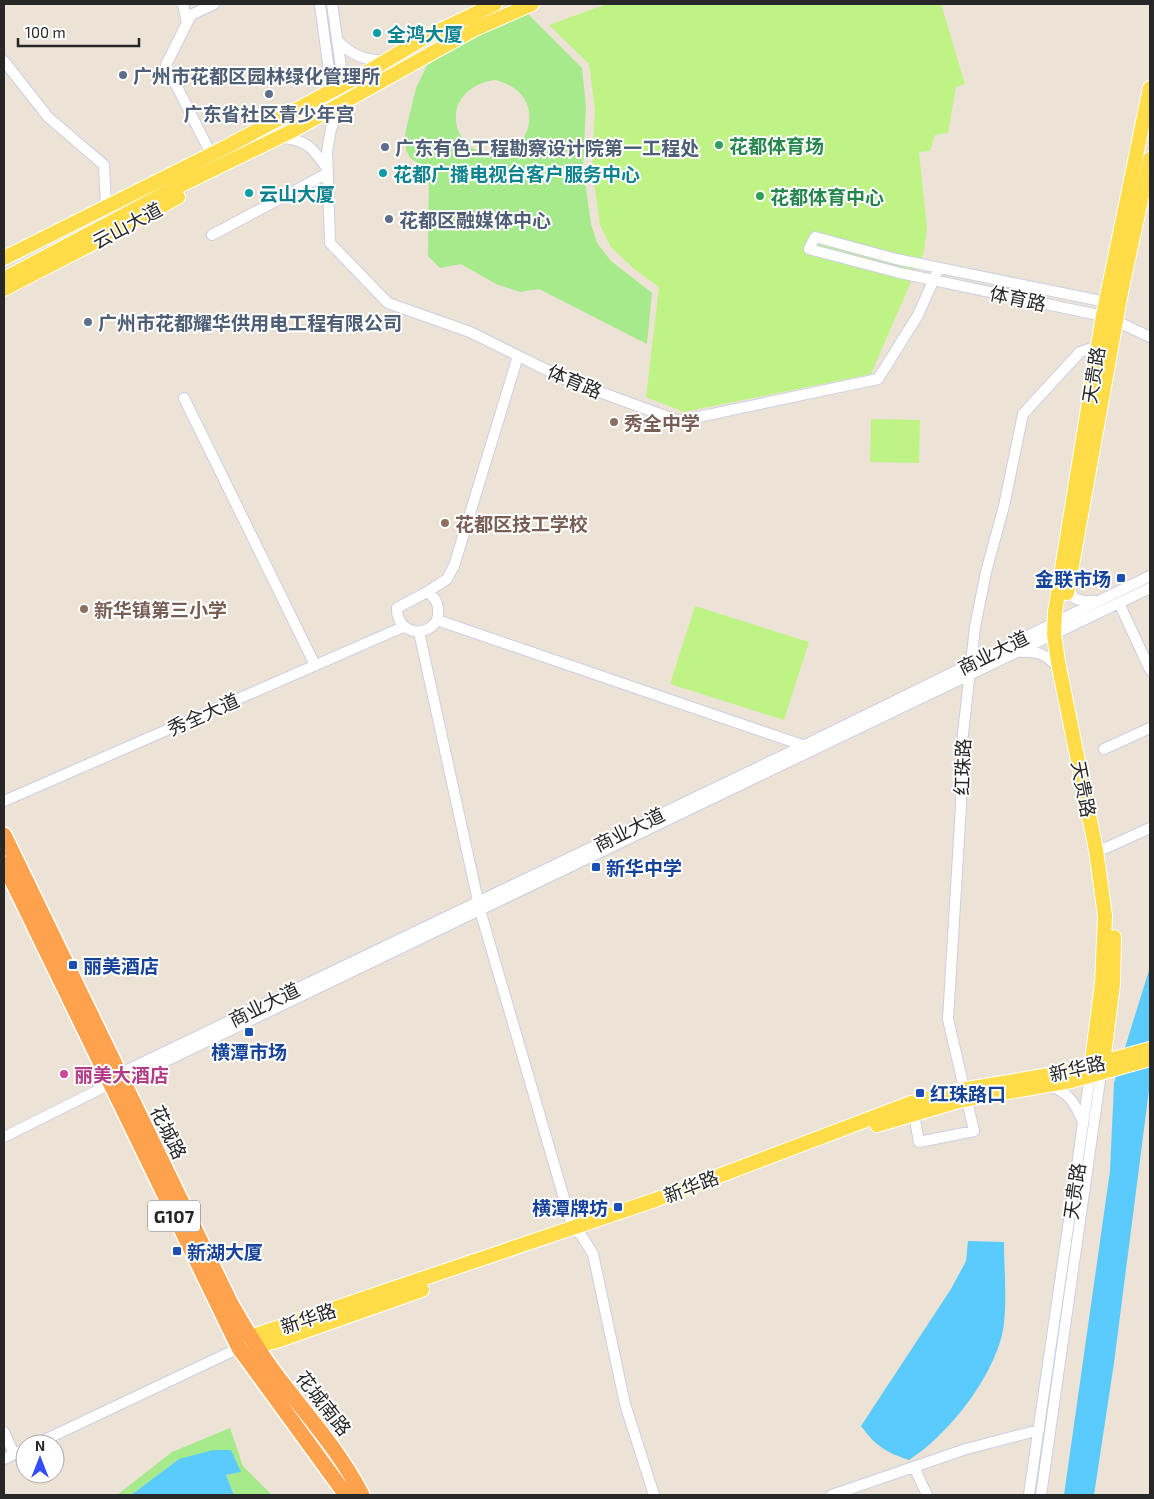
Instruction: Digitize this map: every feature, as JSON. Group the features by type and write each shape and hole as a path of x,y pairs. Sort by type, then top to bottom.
{"highway":[{"name":"花城路","path":"4,835 117,1080"},
{"name":"花城路","path":"4,864 117,1080 231,1304 249,1344"},
{"name":"花城南路","path":"249,1344 346,1495"},
{"name":"花城南路","path":"249,1344 332,1444 362,1495"}],"main road":[{"name":"云山大道","path":"4,268 132,201 224,148 386,61 424,38 495,4"},
{"name":"云山大道","path":"4,279 167,192 278,138 340,105 442,46 532,4"},
{"name":"天贵路","path":"1103,1067 1113,984 1113,899 1060,670 1059,584 1098,346 1110,319 1106,302 1150,88"},
{"name":"云山大道","path":"4,258 224,148"},
{"name":"云山大道","path":"4,288 154,211 247,154"},
{"name":"天贵路","path":"1101,849 1068,661 1059,625 1068,586 1110,319 1150,159"},
{"name":"新华路","path":"965,1094 1046,1086 1150,1049"},
{"name":"新华路","path":"249,1344 577,1232 913,1108 1050,1075 1150,1059"}],"street":[{"path":"183,4 187,23"},
{"path":"211,154 166,65 191,15 214,4"},
{"path":"320,4 338,87 340,105"},
{"path":"332,4 338,41 338,87"},
{"path":"338,41 358,57 386,61"},
{"path":"4,61 48,117 104,165 106,207"},
{"name":"体育路","path":"340,105 331,129 328,152 330,243 388,303 470,332 568,380 679,421 878,379 918,315 939,268"},
{"path":"212,235 328,172 319,157 304,142 292,138 278,138"},
{"name":"体育路","path":"1106,302 896,259 815,237 809,249 934,280 1110,319 1150,337"},
{"name":"红珠路","path":"913,1108 919,1142 974,1131 948,1019 961,806 962,742 975,627 986,572 1004,506 1023,414 1080,352 1098,346"},
{"path":"427,592 436,601 439,612 437,620 430,628 418,632 403,626 398,619 397,608 447,579 454,566 518,356"},
{"path":"184,398 316,665"},
{"name":"商业大道","path":"4,1138 117,1080 479,906 1014,654 1100,600 1150,576"},
{"path":"1068,586 1071,594 1078,600 1088,602 1100,600"},
{"name":"商业大道","path":"479,906 970,663 1059,625 1119,603 1150,588"},
{"path":"1119,603 1150,670"},
{"path":"437,620 814,749"},
{"name":"秀全大道","path":"4,801 403,626"},
{"path":"418,632 479,906 577,1232 593,1254 625,1404 654,1495"},
{"path":"1014,654 1028,651 1041,653 1050,659 1060,670"},
{"path":"1104,750 1150,728"},
{"path":"1101,849 1150,828"},
{"name":"天贵路","path":"1030,1495 1083,1124 1103,1067"},
{"name":"天贵路","path":"1041,1495 1103,1067"},
{"path":"1046,1086 1056,1087 1074,1102 1083,1124"},
{"name":"新华路","path":"57,1434 249,1344"},
{"path":"832,1495 975,1446 1039,1430"},
{"path":"4,1432 14,1454 4,1459"},
{"path":"914,1467 927,1495"}],"green space":[{"name":"花都体育中心","path":"607,4 941,4 965,84 956,87 948,133 935,135 930,151 919,152 927,228 924,252 871,374 684,412 646,397 659,287 633,268 611,247 600,225 592,167 595,110 589,64 549,25"},
{"path":"522,8 582,68 586,107 583,167 591,224 597,243 611,261 652,293 647,344 539,289 520,292 496,284 461,264 440,268 428,256 429,170 410,158 406,150 405,134 416,88 434,51","holes":["495,80 514,88 525,100 529,114 528,129 521,141 510,151 495,155 478,151 461,137 458,130 456,111 459,103 470,90 486,82"]},
{"path":"871,419 920,420 919,463 870,462"},
{"path":"695,606 809,642 784,720 670,684"},
{"path":"230,1428 243,1466 272,1495 234,1495 226,1475 241,1472 179,1459 131,1495 117,1495 172,1452"}],"water":[{"path":"1150,967 1150,1082 1114,1363 1094,1495 1064,1495 1110,1171 1114,1083"},
{"path":"968,1241 1004,1242 1005,1303 1004,1323 1000,1342 993,1361 970,1400 940,1435 909,1460 893,1454 882,1447 871,1439 861,1426 951,1289 966,1261"},
{"path":"213,1450 231,1450 241,1472 226,1475 234,1495 131,1495 179,1459"}],"place":[{"name":"全鸿大厦","path":"377,33"},
{"name":"广州市花都区园林绿化管理所","path":"123,75"},
{"name":"广东省社区青少年宫","path":"269,94"},
{"name":"花都体育场","path":"719,145"},
{"name":"广东有色工程勘察设计院第一工程处","path":"385,147"},
{"name":"花都广播电视台客户服务中心","path":"383,173"},
{"name":"云山大厦","path":"249,193"},
{"name":"花都体育中心","path":"760,196"},
{"name":"花都区融媒体中心","path":"389,219"},
{"name":"广州市花都耀华供用电工程有限公司","path":"88,322"},
{"name":"秀全中学","path":"614,422"},
{"name":"花都区技工学校","path":"445,523"},
{"name":"金联市场","path":"1121,578"},
{"name":"新华镇第三小学","path":"84,609"},
{"name":"新华中学","path":"596,867"},
{"name":"丽美酒店","path":"73,965"},
{"name":"横潭市场","path":"249,1032"},
{"name":"丽美大酒店","path":"64,1074"},
{"name":"红珠路口","path":"920,1093"},
{"name":"横潭牌坊","path":"618,1207"},
{"name":"新湖大厦","path":"177,1251"}]}
